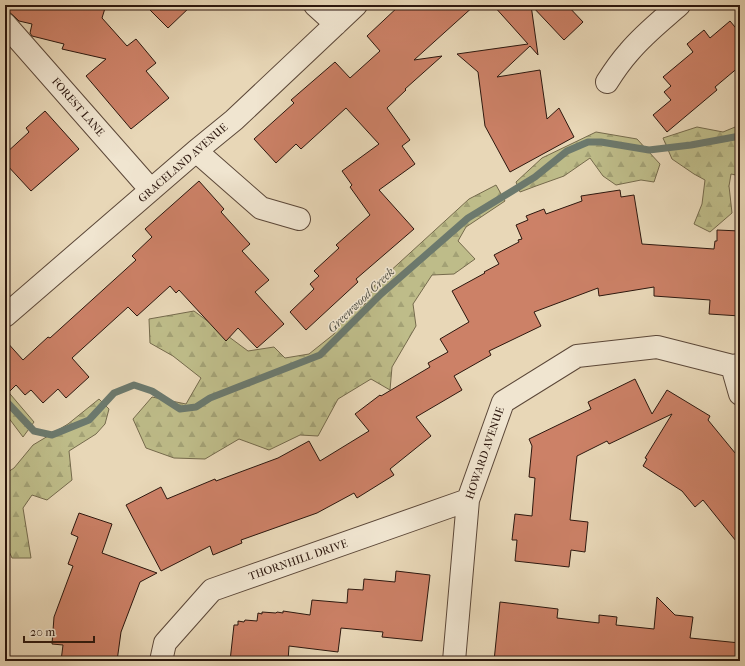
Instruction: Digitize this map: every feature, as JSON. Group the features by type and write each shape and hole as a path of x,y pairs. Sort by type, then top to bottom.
{"street":[{"path":"315,5 336,24"},
{"name":"GRACELAND AVENUE","path":"5,316 234,120 356,5"},
{"path":"607,82 629,51 679,5"},
{"name":"FOREST LANE","path":"5,24 151,190"},
{"path":"196,151 261,208 299,219"},
{"name":"HOWARD AVENUE","path":"454,661 468,500 503,402 578,356 657,346 736,366"},
{"path":"736,366 740,394"},
{"name":"THORNHILL DRIVE","path":"161,661 165,643 212,590 468,500"}],"green space":[{"path":"740,125 740,176 731,174 729,186 732,213 710,232 694,224 702,204 705,180 672,159 663,138 697,127 723,132"},
{"path":"596,132 637,139 660,164 654,182 641,180 616,185 603,176 590,158 564,176 520,192 516,182 542,158"},
{"path":"496,185 505,201 466,227 458,241 475,259 454,274 432,275 413,304 416,326 392,367 390,390 371,379 338,399 318,436 300,435 269,450 239,439 205,459 174,458 146,448 133,419 152,397 186,404 201,378 173,356 150,343 149,319 194,311 248,351 274,347 285,358 309,354 334,334 345,317 365,304 375,285 469,199"},
{"path":"5,388 34,422 23,437 5,413"},
{"path":"99,399 109,409 105,424 96,434 69,451 72,480 47,500 32,495 23,508 31,558 12,558 5,543 5,474 14,468 33,445 68,424"}],"building":[{"path":"5,5 106,5 102,18 127,46 136,39 156,63 146,71 169,98 131,129 86,76 106,59 62,49 64,44 32,36 30,33 32,24 19,21 9,12 5,12"},
{"path":"145,5 192,5 168,28"},
{"path":"400,5 475,5 414,60 442,56 405,89 406,90 387,108 410,140 402,146 415,164 379,190 414,229 356,279 358,282 306,330 290,312 314,289 310,284 319,276 314,271 339,248 336,245 370,215 350,187 352,185 342,171 379,144 346,108 301,149 296,144 276,163 254,139 294,103 291,100 335,62 350,78 380,51 367,36"},
{"path":"493,5 531,5 538,55 530,46 497,77 540,70 547,119 559,108 574,137 510,172 485,126 478,72 457,54 528,44"},
{"path":"531,5 567,5 583,22 564,40"},
{"path":"730,21 740,33 740,66 715,87 717,90 667,132 653,115 671,100 664,92 671,86 663,77 693,52 687,44 704,30 710,38"},
{"path":"45,111 79,149 31,191 5,163 5,154 29,132 26,128"},
{"path":"199,181 224,209 221,212 250,244 242,251 269,280 255,292 284,324 257,348 238,328 226,341 179,290 176,293 170,286 137,316 128,307 72,358 89,377 66,398 58,389 43,403 31,390 25,395 16,385 5,396 5,340 23,360 48,337 50,338 136,260 132,256 152,237 145,229"},
{"path":"620,190 621,197 634,195 642,244 714,249 715,241 717,241 717,230 740,231 740,316 709,314 710,300 654,296 654,287 599,296 598,288 534,312 541,326 489,351 491,355 454,376 462,390 416,417 431,436 390,469 394,475 357,498 354,493 317,513 241,540 242,543 213,555 210,546 161,571 126,505 161,487 167,499 215,479 216,481 278,458 309,441 320,461 369,431 355,414 380,395 381,396 430,367 428,363 448,352 440,339 469,322 452,291 499,264 494,255 522,239 516,225 528,220 526,216 544,209 546,214 582,201 581,196"},
{"path":"635,379 652,414 667,390 710,416 708,420 740,459 740,546 703,500 695,507 682,491 643,466 647,459 645,458 672,414 609,444 607,441 577,456 570,520 588,522 585,552 571,550 569,567 515,561 517,540 512,540 515,514 532,516 535,478 529,477 532,446 529,439 591,409 588,402"},
{"path":"79,513 112,524 102,553 157,573 140,582 121,632 117,661 61,661 63,645 52,644 54,617 73,566 68,564 78,537 71,534"},
{"path":"396,571 430,575 422,641 382,637 383,632 341,628 338,652 289,646 288,661 230,661 234,625 238,625 238,621 257,621 258,613 262,614 262,612 283,613 283,611 310,615 312,600 347,603 348,589 363,590 364,579 395,582"},
{"path":"657,597 675,615 693,617 690,638 740,643 740,661 494,661 500,602 558,609 557,618 599,623 599,615 617,617 616,625 654,629"}],"waterway":[{"name":"Greenwood Creek","path":"5,400 34,431 52,435 89,420 114,393 134,385 152,391 180,409 196,407 210,398 320,355 381,294 468,218 535,177 567,151 588,142 601,142 649,150 691,145 740,136"}]}
